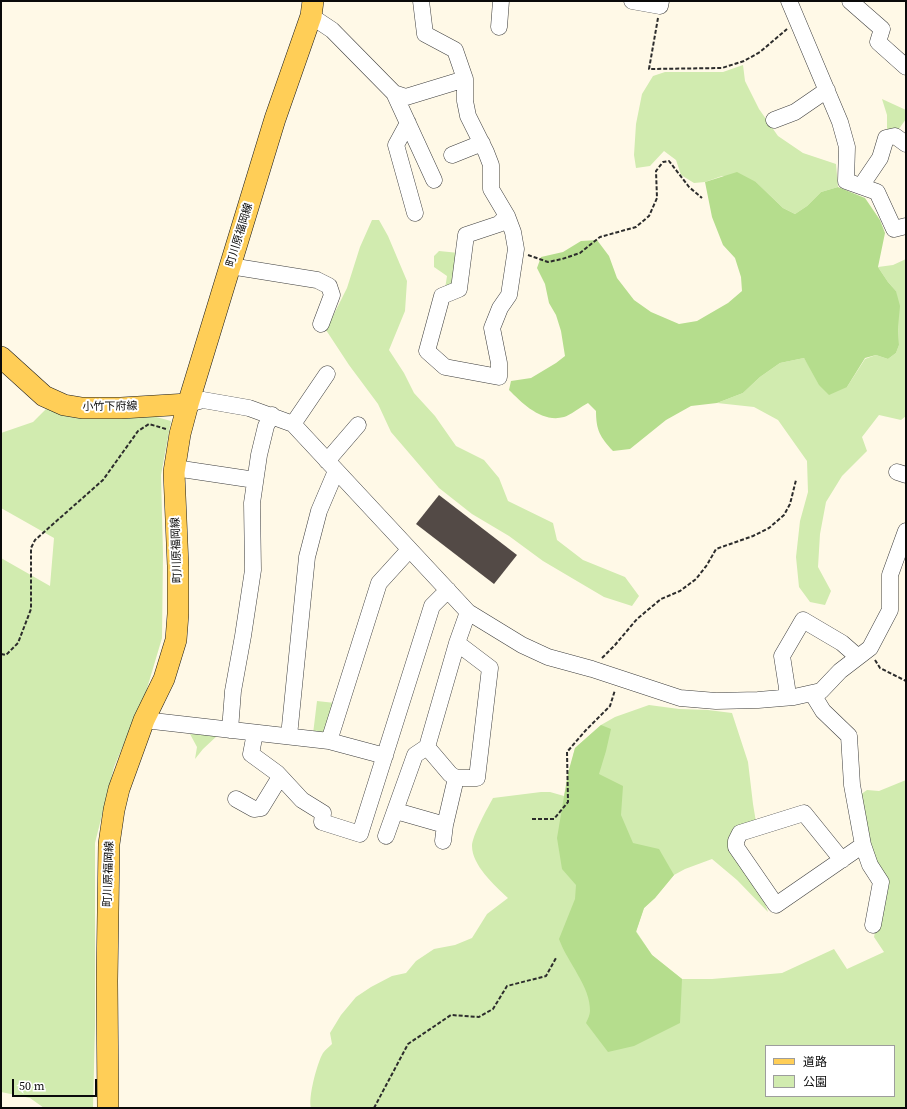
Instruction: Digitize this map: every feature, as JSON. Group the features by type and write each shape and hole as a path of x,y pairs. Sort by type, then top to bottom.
{"main road":[{"name":"町川原福岡線","path":"108,1108 107,980 109,844 119,789 144,720 164,679 176,640 178,614 178,566 175,468 180,434 275,119 312,9"},
{"name":"小竹下府線","path":"1,357 44,396 64,405 82,408 113,408 188,404"}],"street":[{"path":"421,1 425,34 455,50 465,79 465,101 468,116 482,143 491,165 491,189 507,216 513,232 516,249 509,295 500,308 492,328 499,363 498,377 445,367 427,351 442,296 459,289 466,235 499,224 507,216"},
{"path":"498,27 500,1"},
{"path":"632,1 660,3"},
{"path":"789,1 840,122 847,147 846,181 877,192 894,229 906,226"},
{"path":"850,1 882,29 878,42 906,67"},
{"path":"312,9 394,93 434,180"},
{"path":"394,93 406,97 465,79"},
{"path":"774,120 795,112 826,90"},
{"path":"408,123 396,145 415,213"},
{"path":"861,186 880,158 886,138 895,136 906,144"},
{"path":"452,155 482,143"},
{"path":"230,266 316,280 329,286 332,295 321,324"},
{"path":"293,424 327,374"},
{"path":"188,404 203,400 249,408 272,415 293,424 468,612 522,645 548,657 592,669 680,698 716,701 758,700 786,698 821,691 840,671 864,652 890,610 890,576 906,531"},
{"path":"230,730 234,691 252,570 252,503 255,480 266,426 272,415"},
{"path":"289,736 307,557 331,466 358,425"},
{"path":"175,468 255,480"},
{"path":"329,741 379,583 409,550"},
{"path":"255,733 251,754 280,777 302,800 323,813 322,822 360,834 432,606 448,590"},
{"path":"386,836 415,755 427,747 457,643 468,612"},
{"path":"786,698 787,688 782,656 803,620 842,643 864,652"},
{"path":"427,747 450,774 456,778 477,778 490,668 457,643"},
{"path":"812,693 823,711 849,736 852,785 863,845 870,865 881,882 873,925"},
{"path":"144,720 329,741 385,756"},
{"path":"236,799 254,809 261,808 280,777"},
{"path":"396,811 444,833 456,778"},
{"path":"842,860 804,813 740,833 736,841 736,847 776,905 842,860 863,845"}],"path":[{"path":"660,3 649,69 722,68 744,61 760,52 797,20"},
{"path":"516,249 548,262 580,252 600,237 636,227 649,216 657,198 656,171 663,162 669,161 690,188 702,198"},
{"path":"1,654 6,655 18,643 32,609 31,548 35,540 103,480 138,431 149,424 180,434"},
{"path":"592,669 637,619 661,599 680,591 696,579 716,550 753,536 769,528 784,515 790,504 796,480"},
{"path":"864,652 880,668 906,681"},
{"path":"532,819 554,819 568,802 567,752 610,706 619,678"},
{"path":"374,1108 408,1044 451,1015 479,1017 493,1009 507,986 546,976 556,958"}],"green space":[{"path":"743,65 745,81 759,109 778,136 803,153 836,164 838,187 821,192 807,206 795,214 783,208 756,182 722,176 705,182 694,183 681,175 676,160 664,151 650,166 636,168 634,155 636,124 642,94 653,76 665,72 723,72"},
{"path":"882,99 906,110 906,119 896,133 887,129 887,115"},
{"path":"737,172 756,182 783,208 795,214 807,206 821,192 838,187 865,198 880,220 885,233 878,267 896,291 900,306 898,327 899,345 896,353 888,359 876,355 865,358 847,387 829,395 819,385 804,358 780,363 760,377 743,393 717,403 691,406 666,420 630,449 613,451 605,442 600,433 596,411 588,403 564,417 556,418 541,415 520,401 509,390 511,381 531,378 565,356 561,331 556,315 549,303 545,284 537,268 541,257 563,252 581,241 597,240 609,256 617,278 634,300 651,312 679,324 697,321 728,303 742,291 741,277 735,258 723,245 712,217 705,182"},
{"path":"372,220 379,220 388,236 407,281 405,311 389,350 404,373 414,393 435,416 456,446 484,460 499,478 508,501 553,523 557,540 583,560 625,577 639,596 632,606 604,597 543,561 509,536 472,514 439,488 391,432 378,404 349,365 326,330 347,288 360,247"},
{"path":"439,251 459,253 458,282 445,289 447,276 434,267 434,256"},
{"path":"906,259 906,416 901,420 879,415 862,437 867,451 842,476 826,502 820,534 818,567 831,591 825,605 810,602 799,587 796,557 800,521 808,492 807,461 778,420 754,407 717,403 743,393 760,377 780,363 804,358 812,370 847,387 865,359 876,355 888,359 896,353 899,345 896,291 878,267 893,265"},
{"path":"46,409 97,419 145,414 171,421 161,475 163,554 162,638 146,692 114,767 95,843 95,1026 93,1108 44,1108 30,1098 1,1092 1,558 50,586 54,538 1,508 1,433 33,422"},
{"path":"317,701 335,703 326,735 313,734"},
{"path":"649,705 732,713 748,762 756,822 736,832 758,882 768,912 737,880 712,859 685,869 674,875 655,898 644,908 636,931 652,955 682,979 712,979 782,973 834,949 847,969 884,952 874,937 880,908 876,879 862,864 850,821 857,797 867,790 879,791 906,780 906,1108 311,1108 310,1103 312,1089 318,1064 323,1053 332,1044 330,1033 341,1015 356,997 392,976 406,973 416,961 434,949 455,945 472,938 487,914 508,898 485,874 473,853 473,841 493,798 541,792 550,792 564,796 575,748 601,725 615,717"},
{"path":"601,725 611,729 599,774 623,786 621,815 633,843 659,849 674,875 655,898 644,908 636,932 652,955 682,979 680,1023 634,1046 608,1052 586,1023 590,1011 587,993 559,939 575,899 576,885 562,869 557,838 568,773 575,748"},
{"path":"190,734 218,735 195,759 197,747"}],"building":[{"path":"439,495 517,555 494,584 416,524"}]}
